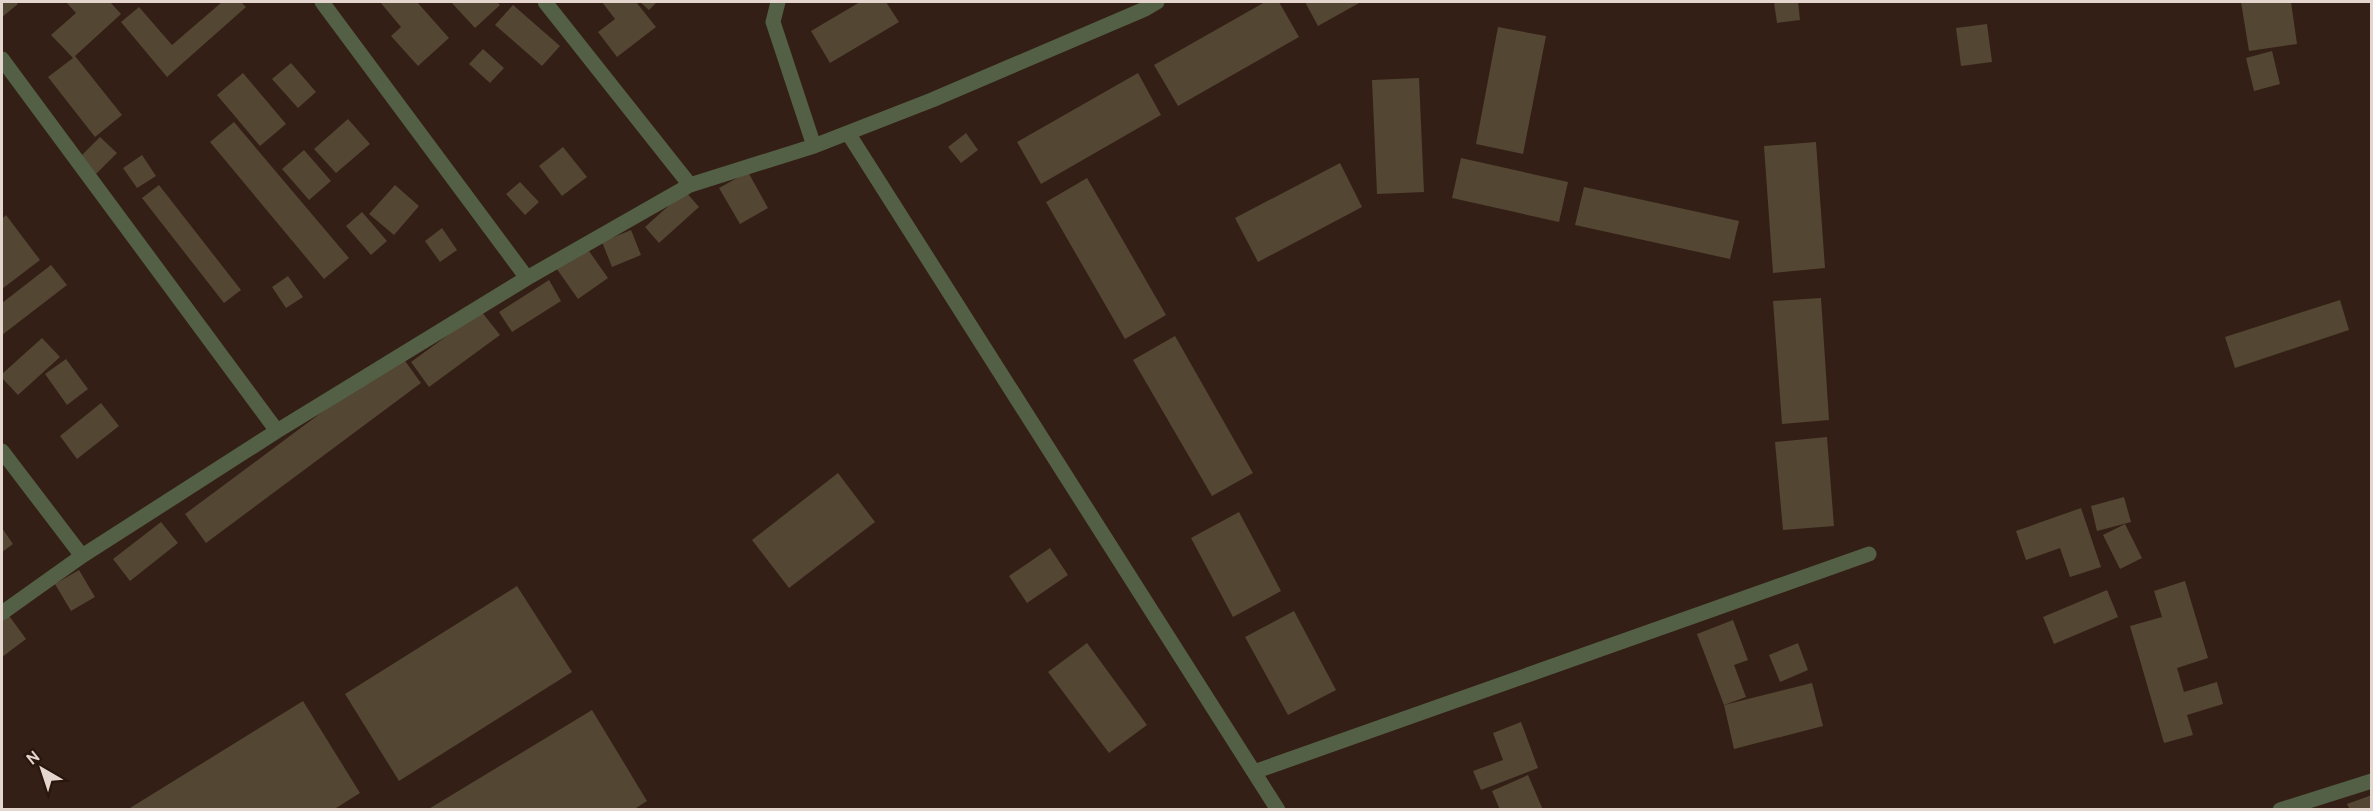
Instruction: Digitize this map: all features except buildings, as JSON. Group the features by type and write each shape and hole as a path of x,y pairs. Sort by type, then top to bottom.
{"street":[{"path":"322,2 527,278"},
{"path":"545,2 690,185"},
{"path":"778,2 773,22 814,146"},
{"path":"2,613 82,556 277,431 527,278 690,185 848,133 953,91 1157,2"},
{"path":"2,58 277,431"},
{"path":"848,133 1278,810"},
{"path":"2,451 82,556"},
{"path":"1254,772 1869,554"},
{"path":"2280,810 2372,781"}]}
